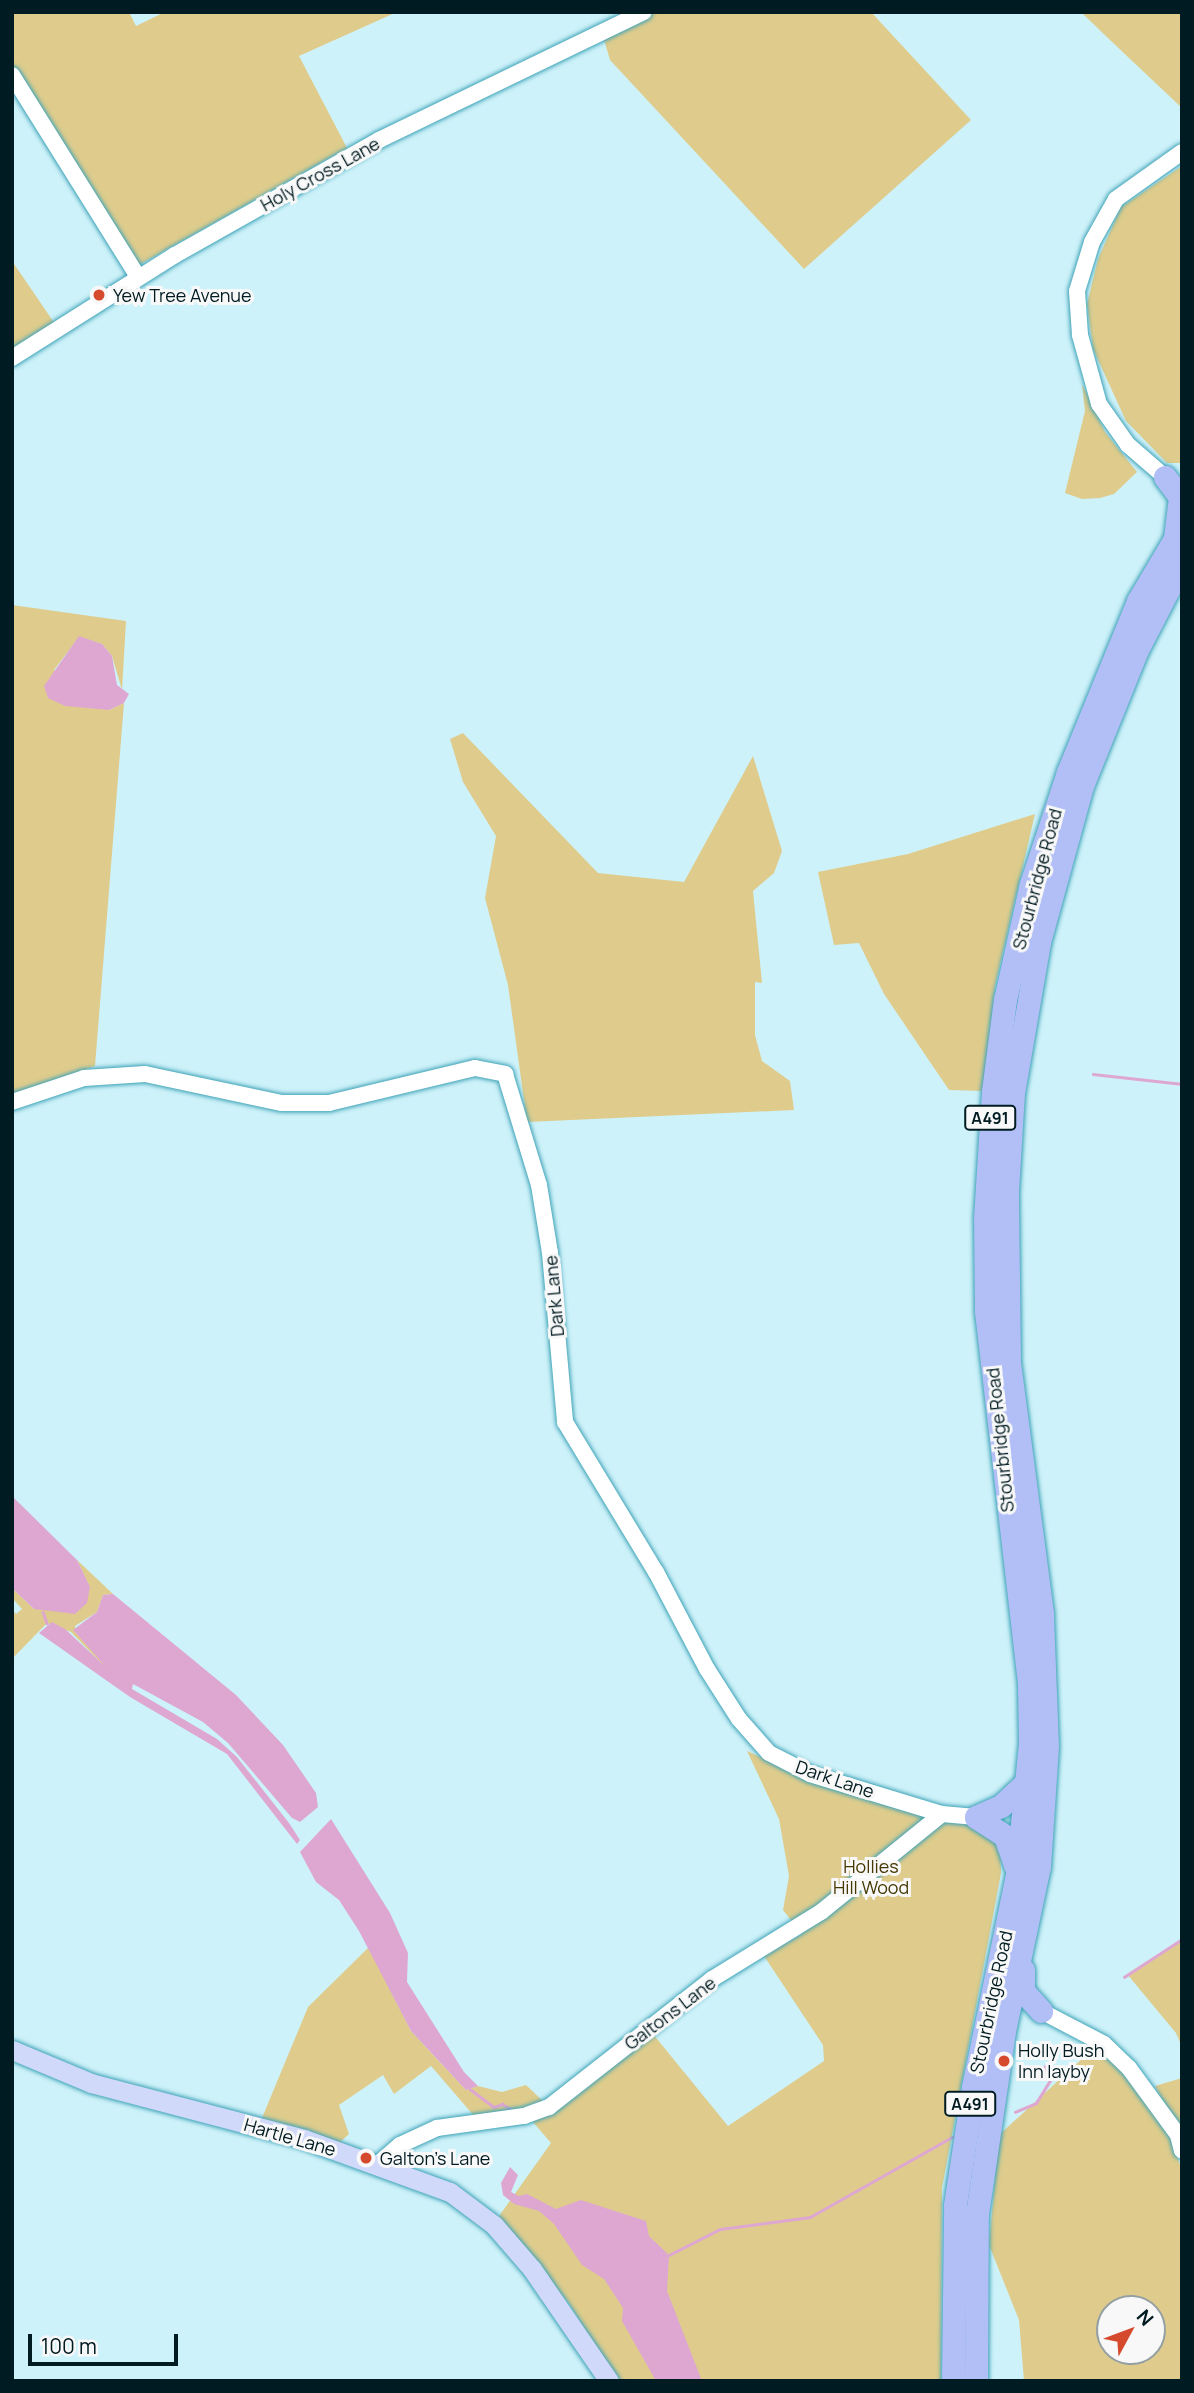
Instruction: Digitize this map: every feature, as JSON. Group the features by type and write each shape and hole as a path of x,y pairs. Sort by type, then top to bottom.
{"highway":[{"path":"1173,481 1180,497 1178,532"},
{"name":"Stourbridge Road","path":"953,2381 955,2205 973,2087 1017,1875 1028,1781 1029,1683 986,1311 985,1218 993,1091 1005,1000 1031,884 1068,772 1139,601 1178,532"},
{"name":"Stourbridge Road","path":"976,2381 977,2214 1004,2031 1042,1843 1047,1703 1042,1614 1009,1363 1007,1191 1013,1093 1039,942 1082,786 1137,650 1182,563"},
{"path":"975,1817 1001,1806 1028,1781"},
{"path":"975,1817 1005,1836 1017,1875"},
{"path":"1004,2031 1041,2011 1023,1991 1021,1956"}],"main road":[{"name":"Hartle Lane","path":"12,2050 91,2083 304,2139 450,2192 494,2225 539,2279 609,2381"}],"street":[{"name":"Holy Cross Lane","path":"12,358 139,278 379,140 642,13"},
{"path":"12,75 139,278"},
{"path":"1173,481 1128,445 1099,404 1080,335 1077,291 1093,242 1116,199 1182,152"},
{"name":"Dark Lane","path":"12,1102 84,1077 133,1074 282,1103 329,1103 475,1068 505,1073 539,1185 550,1252 565,1422 656,1572 707,1670 738,1719 769,1753 810,1774 942,1814 975,1817"},
{"name":"Galtons Lane","path":"378,2164 400,2145 437,2128 524,2116 549,2106 712,1979 821,1912 942,1814"},
{"path":"1041,2011 1094,2038 1129,2068 1178,2135 1182,2151"}],"green space":[{"path":"129,12 136,26 165,12 397,12 299,56 347,148 137,266 12,68 12,14"},
{"path":"653,12 871,12 971,120 804,269 610,60 603,36"},
{"path":"1081,12 1182,12 1182,108 1111,41"},
{"path":"1182,166 1182,463 1167,463 1126,421 1093,349 1087,304 1098,259 1121,207"},
{"path":"12,261 55,324 12,352"},
{"path":"1082,384 1105,432 1137,472 1114,494 1100,498 1082,499 1065,493 1085,411"},
{"path":"12,605 126,621 122,690 112,656 102,644 79,637 54,670 109,710 124,703 95,1066 12,1096"},
{"path":"463,733 598,873 684,882 753,756 782,851 774,873 753,891 762,983 755,982 755,1035 762,1061 790,1081 794,1110 527,1122 508,985 485,898 496,836 463,782 450,739"},
{"path":"1035,814 995,986 983,1091 949,1090 884,994 859,943 834,945 818,872 908,854"},
{"path":"77,1560 113,1594 103,1595 97,1612 75,1626 76,1633 107,1663 106,1668 71,1632 47,1623 12,1659 12,1609 16,1614 22,1609 12,1598 12,1588 34,1609 90,1588"},
{"name":"Hollies Hill Wood","path":"747,1751 801,1776 992,1828 1000,1841 1001,1873 942,2188 941,2381 618,2381 568,2302 497,2219 551,2143 533,2122 653,2034 728,2126 824,2061 823,2045 764,1956 802,1934 783,1910 789,1876 779,1819"},
{"path":"1182,1939 1182,2047 1176,2033 1127,1974"},
{"path":"369,1947 411,2031 466,2090 478,2086 502,2092 526,2085 546,2104 475,2117 431,2066 394,2094 383,2075 339,2105 349,2134 339,2143 262,2118 308,2007"},
{"path":"1097,2045 1133,2082 1171,2135 1182,2172 1182,2377 1178,2381 1024,2381 1019,2320 989,2245 999,2135"},
{"path":"1182,2078 1182,2137 1155,2086"}],"shaded area":[{"path":"79,636 102,644 112,656 117,685 129,694 124,703 109,710 65,706 48,698 44,686"},
{"path":"12,1496 77,1560 90,1587 87,1603 75,1614 34,1609 12,1588"},
{"path":"113,1594 236,1695 283,1745 316,1793 318,1807 300,1822 292,1818 228,1743 203,1722 133,1684 132,1689 217,1739 237,1757 289,1823 300,1840 297,1844 227,1754 130,1697 39,1633 52,1622 65,1629 106,1667 73,1630 97,1612 103,1595"},
{"path":"331,1819 390,1913 408,1953 407,1982 464,2072 478,2086 466,2090 411,2031 359,1931 339,1900 316,1882 300,1852"},
{"path":"510,2167 518,2175 511,2192 519,2196 527,2194 556,2209 581,2200 646,2221 649,2236 669,2255 667,2291 702,2381 656,2381 622,2321 623,2308 604,2279 582,2265 554,2224 539,2211 514,2204 503,2195 501,2183"}],"waterway":[{"path":"1093,1074 1182,1084"},
{"path":"43,1612 47,1623"},
{"path":"1124,1977 1182,1939"},
{"path":"1015,2112 1036,2103 1050,2081 1045,2067"},
{"path":"470,2089 494,2107 502,2104 513,2110"},
{"path":"669,2255 720,2229 810,2217 952,2137"}],"place":[{"name":"Yew Tree Avenue","path":"99,295"},
{"name":"Holly Bush Inn layby","path":"1004,2061"},
{"name":"Galton's Lane","path":"366,2158"}]}
